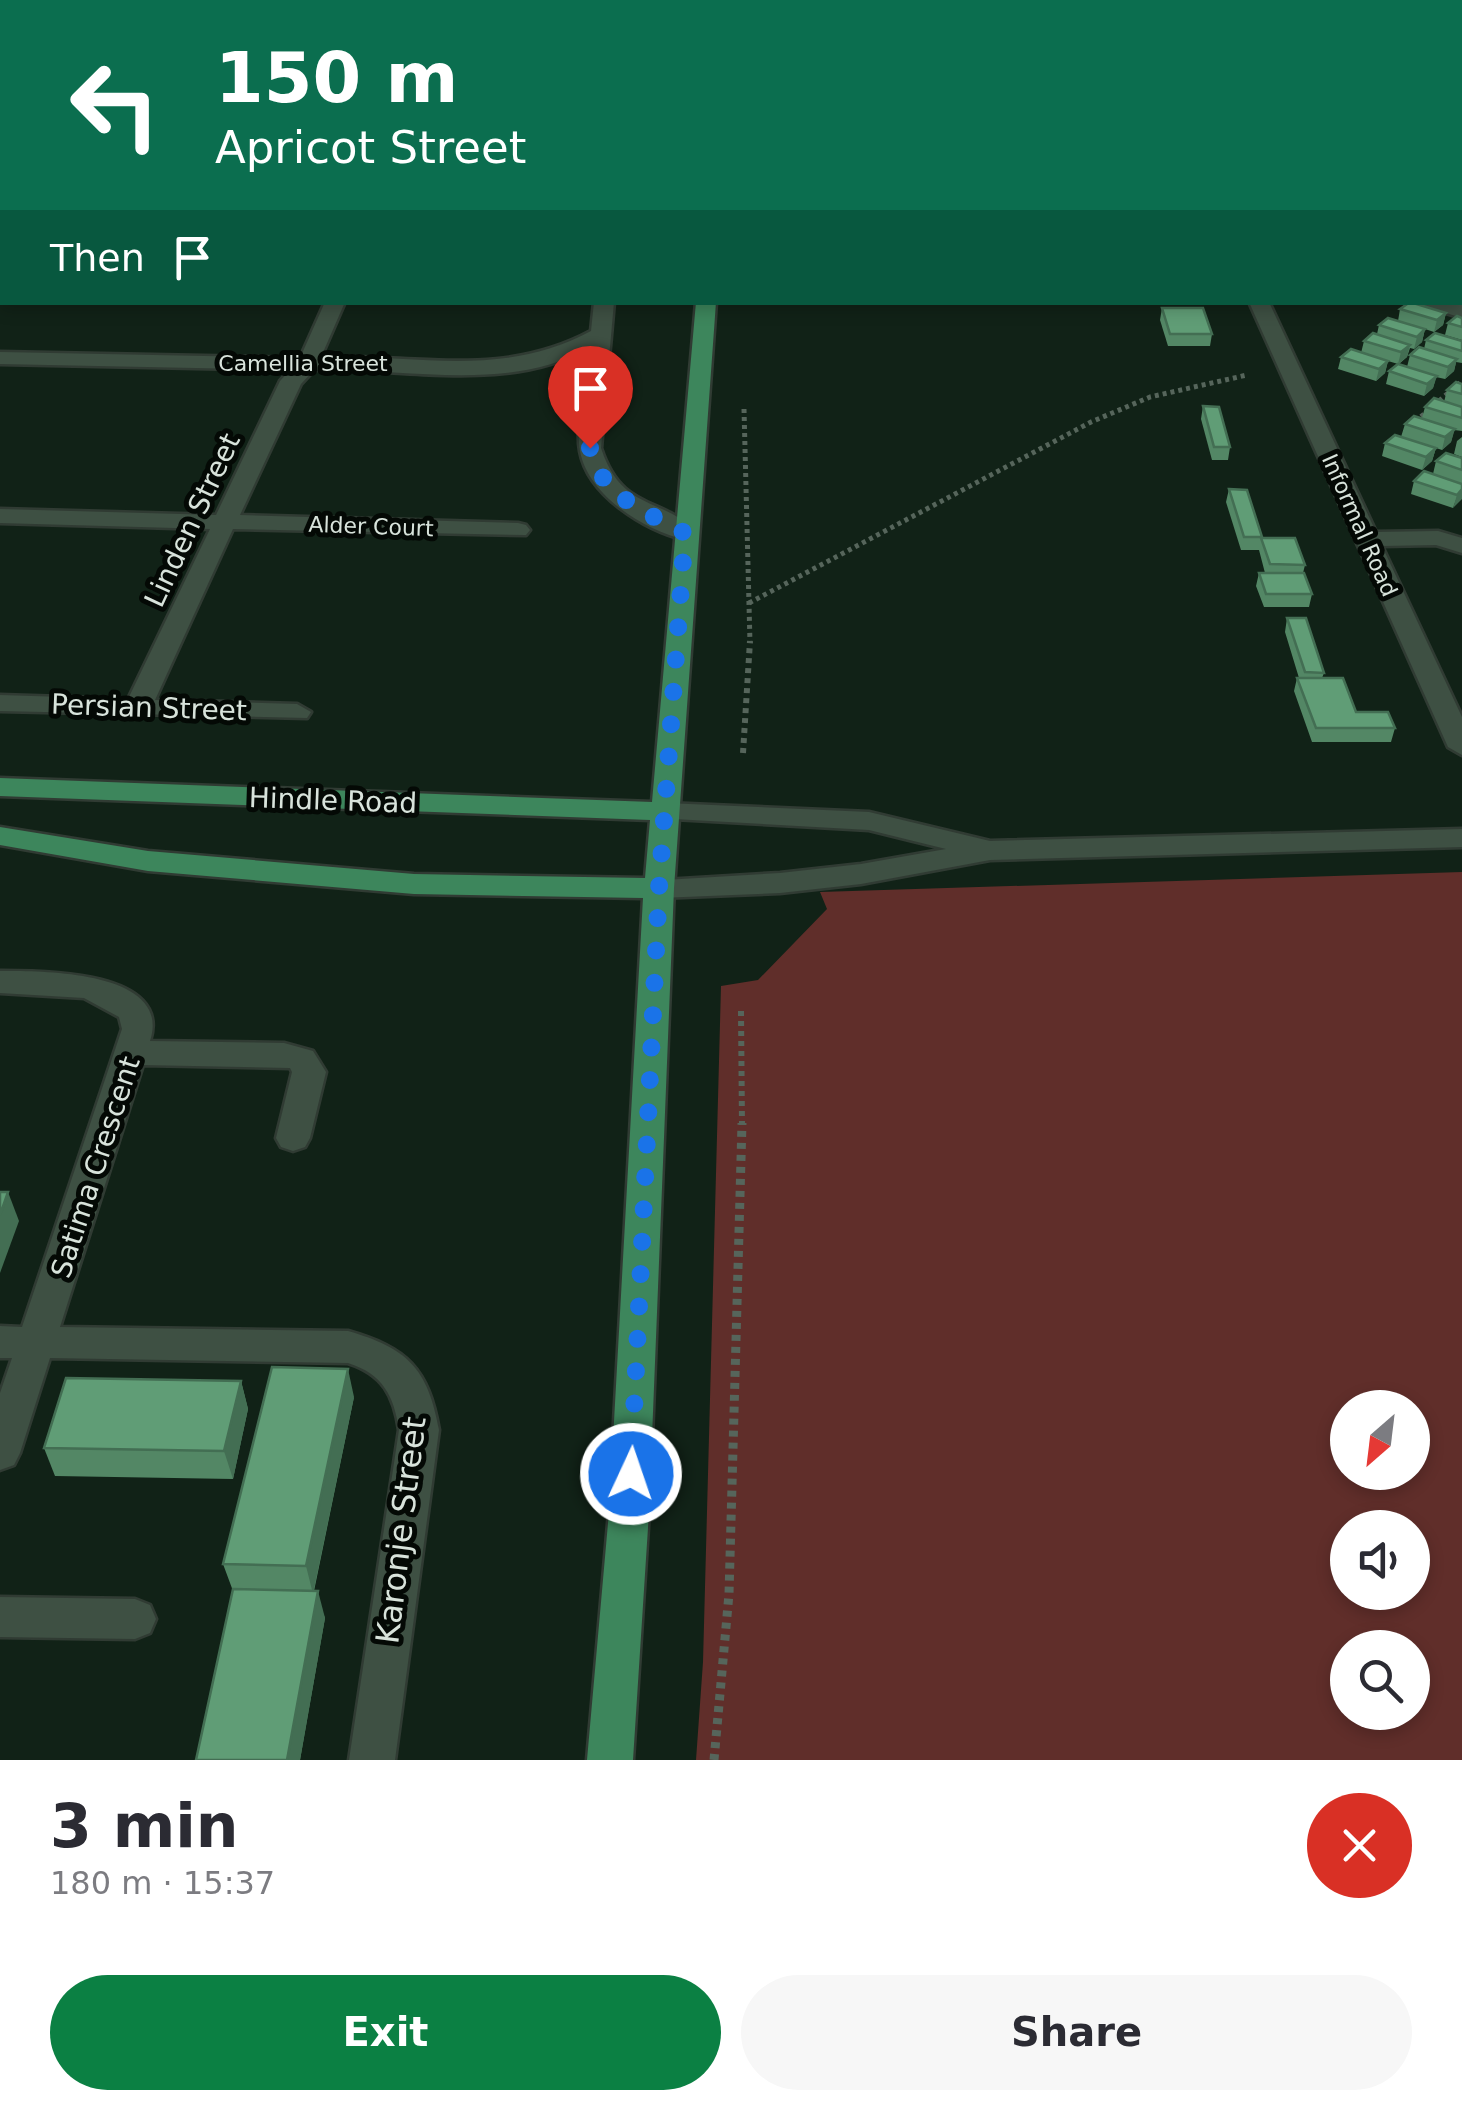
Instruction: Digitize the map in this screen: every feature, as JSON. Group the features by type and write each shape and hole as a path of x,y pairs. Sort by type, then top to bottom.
{"main road":[{"path":"610,1760 629,1512 659,888 706,305"},
{"name":"Hindle Road","path":"0,787 666,812"},
{"path":"0,836 148,861 414,884 659,888"}],"street":[{"name":"Linden Street","path":"138,707 291,380 308,364 334,305"},
{"path":"604,305 590,448 595,471 618,495 685,533"},
{"name":"Informal Road","path":"1260,305 1462,747"},
{"name":"Camellia Street","path":"0,358 517,365 565,354 600,334"},
{"name":"Alder Court","path":"0,516 518,530"},
{"path":"1366,539 1438,538 1462,546"},
{"name":"Persian Street","path":"0,703 297,712"},
{"path":"666,812 870,821 990,850"},
{"path":"659,888 780,883 861,874 990,850 1462,838"},
{"name":"Satima Crescent","path":"0,982 82,984 120,999 134,1012 138,1028 132,1054 19,1343"},
{"path":"132,1054 284,1055 301,1059 309,1072 293,1138"},
{"path":"0,1453 19,1343"},
{"name":"Karonje Street","path":"19,1343 348,1348 370,1352 402,1376 416,1401 418,1430 372,1760"},
{"path":"0,1617 135,1619"}],"path":[{"path":"749,603 1091,422 1150,398 1226,383 1286,362"},
{"path":"1342,486 1462,381"},
{"path":"743,390 749,603 743,752"},
{"path":"714,1760 730,1574 743,1091 741,1011"}],"shaded area":[{"path":"1462,872 1462,1760 696,1760 703,1662 721,986 758,980 827,909 820,892"}],"building":[{"path":"1420,305 1446,313 1437,320 1400,309"},
{"path":"1162,308 1203,308 1212,334 1170,334"},
{"path":"1457,316 1462,318 1462,327 1448,323"},
{"path":"1388,318 1425,329 1417,337 1379,325"},
{"path":"1373,333 1410,345 1401,352 1364,341"},
{"path":"1435,333 1462,341 1462,351 1426,340"},
{"path":"1419,347 1457,359 1448,367 1410,355"},
{"path":"1351,349 1388,361 1379,369 1341,357"},
{"path":"1398,364 1437,376 1427,384 1389,371"},
{"path":"1456,382 1462,384 1462,394 1447,390"},
{"path":"1434,398 1462,407 1462,418 1425,407"},
{"path":"1203,406 1219,407 1230,447 1214,447"},
{"path":"1414,416 1455,429 1445,437 1405,424"},
{"path":"1395,435 1436,448 1426,457 1385,443"},
{"path":"1446,453 1462,458 1462,470 1436,461"},
{"path":"1424,471 1462,484 1462,489 1457,495 1414,481"},
{"path":"1229,489 1247,490 1262,537 1244,537"},
{"path":"1261,538 1295,538 1305,565 1270,564"},
{"path":"1259,573 1304,573 1312,594 1266,594"},
{"path":"1287,618 1306,618 1324,673 1305,672"},
{"path":"1297,678 1343,678 1356,712 1388,712 1395,728 1316,728"},
{"path":"0,1192 8,1192 0,1215"},
{"path":"272,1367 348,1369 306,1566 223,1564"},
{"path":"66,1378 241,1381 224,1451 44,1448"},
{"path":"233,1589 318,1591 287,1760 196,1760"}],"route":[{"path":"590,448 595,471 614,492 685,533 659,888 631,1474"}]}
